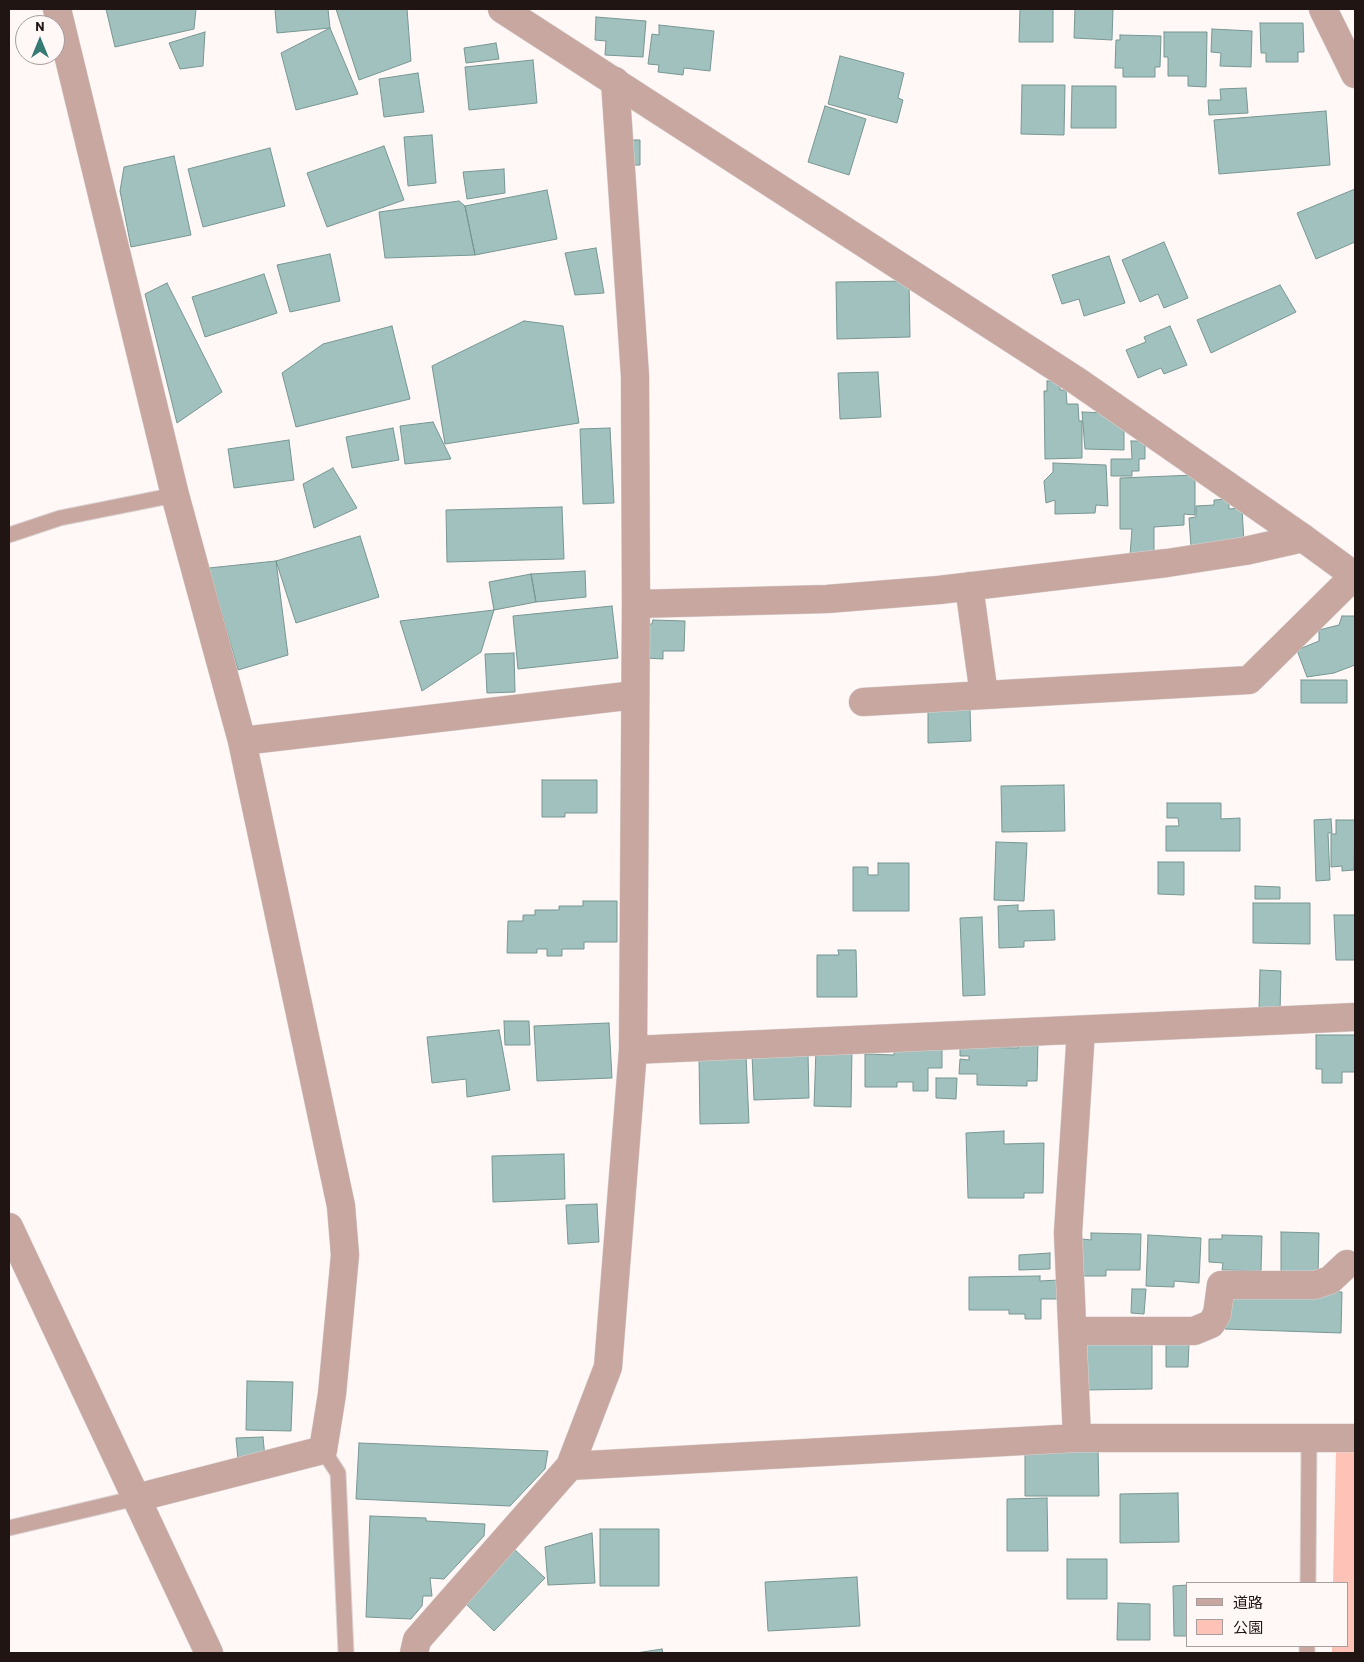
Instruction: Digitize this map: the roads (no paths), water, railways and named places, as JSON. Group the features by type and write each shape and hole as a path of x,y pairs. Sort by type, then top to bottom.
{"street":[{"path":"57,9 175,495 242,741 341,1206 345,1255 332,1394 323,1450 136,1498"},
{"path":"502,9 1077,381 1355,576 1248,680 863,702"},
{"path":"1323,9 1354,69"},
{"path":"414,1653 417,1640 570,1466 608,1368 633,1050 636,604 635,376 615,81"},
{"path":"636,604 827,599 969,586 1167,563 1303,538"},
{"path":"969,586 984,695"},
{"path":"242,741 635,695"},
{"path":"633,1050 1355,1017"},
{"path":"1077,1438 1074,1330 1068,1234 1081,1030"},
{"path":"9,1227 209,1653"},
{"path":"1074,1330 1194,1330 1210,1324 1217,1314 1221,1285 1315,1285 1330,1280 1347,1264"},
{"path":"570,1466 1077,1438 1355,1438"}],"lane":[{"path":"9,534 60,518 175,495"},
{"path":"1308,1582 1309,1439"},
{"path":"323,1450 338,1473 346,1653"},
{"path":"9,1528 136,1498"}]}
